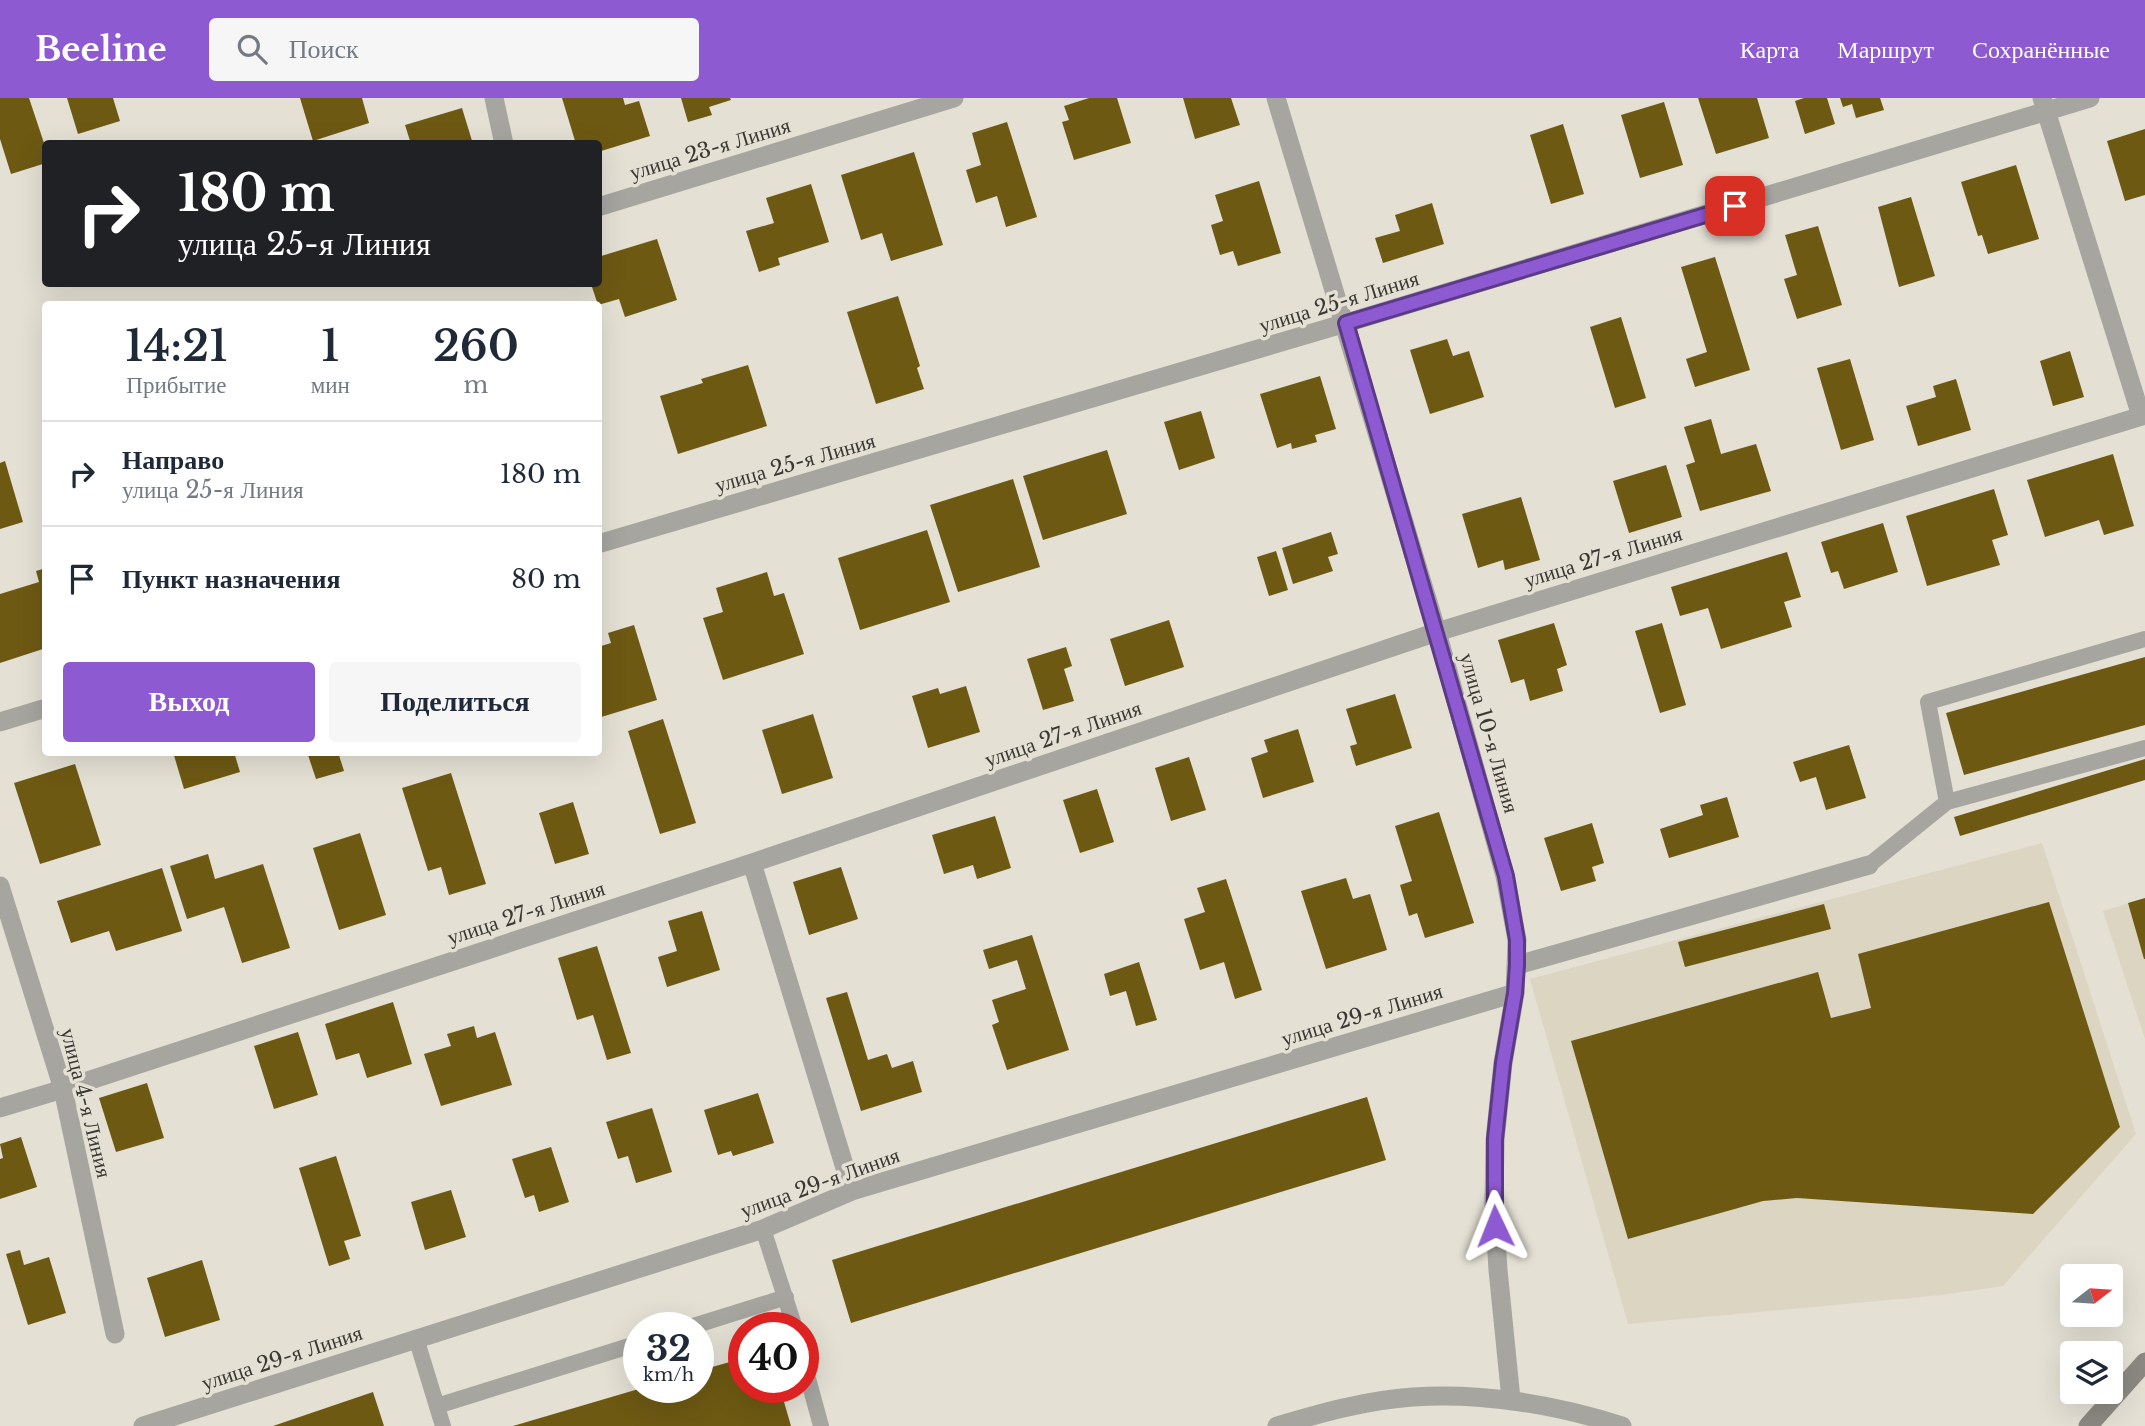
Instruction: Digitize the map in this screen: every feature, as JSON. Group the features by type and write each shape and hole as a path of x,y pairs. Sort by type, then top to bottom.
{"main road":[{"path":"2088,1426 2145,1362"}],"street":[{"path":"494,98 503,140"},
{"name":"улица 23-я Линия","path":"602,206 954,98"},
{"name":"улица 10-я Линия","path":"1276,98 1346,323 1506,876 1517,940 1517,965 1495,1139 1494,1204 1511,1399"},
{"name":"улица 25-я Линия","path":"602,543 1346,323 2045,105 2090,98"},
{"path":"2045,105 2143,416"},
{"name":"улица 27-я Линия","path":"0,1108 752,863 1437,632 2143,416"},
{"path":"0,722 42,709"},
{"path":"752,863 852,1191"},
{"path":"1517,965 1869,866"},
{"name":"улица 4-я Линия","path":"0,886 63,1089 115,1334"},
{"name":"улица 29-я Линия","path":"143,1426 763,1229 852,1191 1515,993"},
{"path":"1286,1425 1343,1408 1412,1397 1511,1399 1622,1426"}],"lane":[{"path":"1947,803 1928,702 2145,639"},
{"path":"1869,866 1947,803 2145,748"},
{"path":"763,1229 790,1312"},
{"path":"714,1320 786,1297"},
{"path":"416,1338 443,1426"},
{"path":"437,1406 623,1348"},
{"path":"815,1403 821,1426"}],"shaded area":[{"path":"2042,843 2136,1134 2003,1286 1942,1295 1628,1324 1530,979"},
{"path":"2145,898 2145,1039 2103,911"}],"building":[{"path":"0,98 29,98 43,140 42,164 11,174 0,139"},
{"path":"67,98 113,98 120,121 78,134"},
{"path":"300,98 362,98 369,123 313,140"},
{"path":"562,98 623,98 625,105 639,101 650,136 602,151 602,140 575,140"},
{"path":"681,98 731,100 709,107 712,115 688,122"},
{"path":"1089,98 1117,98 1131,143 1074,160 1062,122 1069,120 1064,106"},
{"path":"1183,98 1231,98 1240,125 1195,139"},
{"path":"1698,98 1757,98 1769,138 1716,154"},
{"path":"1804,98 1827,98 1835,124 1805,134 1795,101"},
{"path":"1840,98 1880,98 1884,110 1856,118 1852,104 1843,107"},
{"path":"1664,102 1683,165 1640,178 1621,115"},
{"path":"462,108 472,140 410,140 405,125"},
{"path":"1007,122 1037,217 1006,227 997,196 976,203 966,170 981,165 972,133"},
{"path":"1563,124 1584,194 1551,204 1530,135"},
{"path":"2145,129 2145,195 2125,201 2107,141"},
{"path":"914,152 943,245 891,261 882,233 861,240 841,175"},
{"path":"2016,165 2039,239 1988,254 1982,235 1978,236 1961,182"},
{"path":"1259,181 1281,253 1238,266 1233,251 1220,255 1211,225 1223,221 1215,195"},
{"path":"811,184 829,242 778,258 780,265 759,272 746,231 774,223 766,198"},
{"path":"1911,197 1935,276 1899,287 1878,207"},
{"path":"1432,203 1444,244 1383,263 1375,238 1400,231 1395,215"},
{"path":"1818,226 1842,305 1797,319 1784,279 1797,275 1785,235"},
{"path":"657,239 677,300 625,317 619,299 602,304 602,301 597,301 592,287 602,287 602,256"},
{"path":"1715,257 1750,370 1695,387 1686,359 1707,352 1681,267"},
{"path":"898,296 920,366 917,368 924,389 876,404 847,312"},
{"path":"1621,317 1646,398 1615,408 1590,327"},
{"path":"1447,339 1453,356 1469,351 1484,397 1430,414 1410,350"},
{"path":"2070,351 2084,397 2053,406 2040,361"},
{"path":"1850,359 1874,440 1841,450 1817,368"},
{"path":"748,365 767,426 678,454 660,396 703,383 701,379"},
{"path":"1320,376 1336,429 1315,435 1317,442 1292,449 1291,443 1277,448 1260,394"},
{"path":"1956,379 1971,430 1918,446 1906,406 1936,397 1933,386"},
{"path":"1201,411 1215,458 1179,470 1164,422"},
{"path":"1711,419 1721,454 1756,444 1771,491 1700,511 1686,465 1695,462 1684,427"},
{"path":"1107,450 1127,514 1043,540 1023,476"},
{"path":"2113,454 2134,526 2104,535 2099,520 2045,537 2027,480"},
{"path":"5,461 23,522 0,529 0,463"},
{"path":"1666,465 1682,517 1629,533 1613,481"},
{"path":"1013,479 1040,567 958,592 930,505"},
{"path":"1994,489 2008,535 1992,540 2000,565 1927,586 1906,516"},
{"path":"1521,497 1540,560 1505,570 1503,560 1478,568 1462,514"},
{"path":"1883,523 1898,572 1844,589 1838,571 1831,573 1821,542"},
{"path":"927,530 950,602 860,630 838,558"},
{"path":"1331,532 1338,554 1328,557 1333,571 1293,584 1282,548"},
{"path":"1276,551 1288,590 1269,596 1257,557"},
{"path":"1787,552 1801,597 1784,602 1792,627 1721,649 1708,608 1680,616 1671,587"},
{"path":"42,569 42,649 0,663 0,594 39,582 36,571"},
{"path":"767,572 774,596 784,593 804,654 723,680 703,618 723,612 716,588"},
{"path":"1169,620 1184,667 1125,686 1110,639"},
{"path":"1554,623 1567,665 1557,669 1563,691 1530,701 1524,679 1511,683 1498,640"},
{"path":"1662,623 1686,705 1660,713 1635,631"},
{"path":"634,625 657,700 602,717 602,646 611,643 608,633"},
{"path":"1066,647 1072,666 1064,669 1074,701 1043,710 1027,659"},
{"path":"2145,657 2145,725 1964,775 1946,713"},
{"path":"966,686 980,732 928,748 912,696 938,688 940,694"},
{"path":"1395,694 1412,748 1356,766 1350,746 1357,744 1346,709"},
{"path":"813,714 833,778 782,794 762,730"},
{"path":"663,719 696,823 660,834 628,731"},
{"path":"1298,729 1314,782 1263,798 1251,758 1268,752 1264,740"},
{"path":"1849,745 1866,798 1826,810 1816,777 1800,782 1793,762"},
{"path":"174,756 235,756 240,772 184,789"},
{"path":"308,756 339,756 344,771 316,779"},
{"path":"1189,757 1206,810 1171,821 1155,768"},
{"path":"2145,759 2145,780 1960,836 1954,817"},
{"path":"75,764 101,845 40,864 14,783"},
{"path":"451,773 486,884 449,895 441,867 428,871 402,788"},
{"path":"1097,789 1114,842 1080,853 1063,800"},
{"path":"1727,797 1739,837 1669,858 1660,829 1703,815 1700,805"},
{"path":"573,802 589,854 555,864 539,813"},
{"path":"1439,812 1474,923 1425,938 1417,913 1409,916 1400,885 1412,881 1395,826"},
{"path":"995,816 1011,868 977,879 973,865 944,874 932,835"},
{"path":"1592,823 1604,863 1592,867 1596,881 1561,891 1544,838"},
{"path":"360,833 386,915 339,930 313,848"},
{"path":"208,854 215,879 263,864 290,948 242,963 224,907 187,919 170,866"},
{"path":"841,867 858,919 809,935 793,882"},
{"path":"162,868 182,931 116,951 109,931 71,943 57,901"},
{"path":"1346,878 1353,899 1370,894 1387,950 1326,969 1301,891"},
{"path":"1226,879 1262,990 1235,999 1224,962 1200,970 1184,919 1205,912 1197,888"},
{"path":"2145,898 2145,959 2144,959 2128,903"},
{"path":"2049,902 2120,1127 2033,1214 1797,1198 1763,1201 1628,1239 1571,1041 1818,972 1831,1018 1871,1008 1858,954"},
{"path":"1824,904 1831,929 1685,967 1678,942"},
{"path":"702,911 720,970 667,987 658,957 677,951 668,921"},
{"path":"1032,935 1069,1050 1007,1070 992,1025 999,1022 992,1000 1026,989 1017,960 989,969 983,950"},
{"path":"597,946 631,1053 607,1060 593,1015 577,1020 558,958"},
{"path":"1139,962 1157,1020 1136,1026 1126,991 1110,996 1104,974"},
{"path":"847,992 868,1060 887,1054 892,1068 913,1061 922,1092 861,1111 826,998"},
{"path":"393,1002 412,1064 367,1078 359,1053 336,1060 325,1024"},
{"path":"474,1026 477,1038 495,1032 512,1085 441,1106 424,1054 451,1046 447,1034"},
{"path":"298,1032 318,1095 274,1109 254,1046"},
{"path":"147,1083 164,1138 116,1152 99,1098"},
{"path":"758,1093 774,1143 733,1156 731,1151 718,1155 704,1110"},
{"path":"1367,1097 1386,1160 851,1323 832,1260"},
{"path":"652,1108 672,1172 636,1183 628,1156 618,1159 606,1122"},
{"path":"21,1137 37,1187 0,1199 0,1159 3,1158 0,1144"},
{"path":"551,1147 569,1202 539,1212 534,1195 525,1198 512,1159"},
{"path":"336,1156 361,1236 344,1241 350,1259 329,1266 299,1168"},
{"path":"451,1190 466,1237 425,1250 411,1202"},
{"path":"20,1250 24,1265 49,1257 66,1313 28,1325 6,1254"},
{"path":"202,1260 220,1320 165,1337 147,1278"},
{"path":"728,1363 728,1403 784,1403 791,1426 513,1426 623,1394 623,1403 714,1403 714,1366"},
{"path":"373,1392 384,1426 273,1426"}],"route":[{"path":"1495,1226 1495,1139 1503,1063 1515,993 1517,940 1506,876 1346,323 1735,206"}]}
